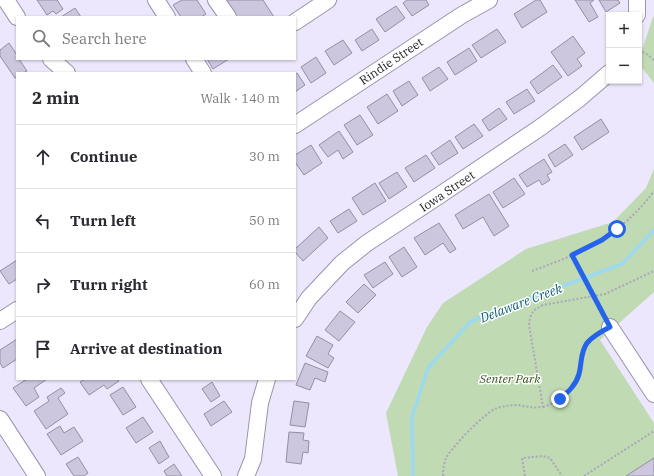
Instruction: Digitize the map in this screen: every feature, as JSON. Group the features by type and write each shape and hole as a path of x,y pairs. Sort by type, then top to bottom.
{"street":[{"path":"6,0 16,16"},
{"path":"156,0 166,16"},
{"path":"216,0 227,16"},
{"path":"296,21 328,0"},
{"name":"Rindie Street","path":"296,124 452,21 489,0"},
{"path":"637,0 637,12"},
{"path":"53,60 65,72"},
{"path":"195,60 202,72"},
{"name":"Iowa Street","path":"296,318 309,298 342,263 367,243 541,127 580,98 606,76"},
{"path":"0,321 16,311"},
{"path":"610,327 654,394"},
{"path":"150,380 213,476"},
{"path":"246,476 253,459 260,403 267,380"},
{"path":"0,419 38,476"}],"path":[{"path":"642,52 654,60"},
{"path":"532,271 572,255 602,240 631,217 645,203 654,191"},
{"path":"443,476 443,469 446,459 452,450 488,413 508,406 519,405 543,407 560,399 576,382 583,351 586,345 598,334 610,327 572,255"},
{"path":"543,407 529,325 531,314 536,308 543,305 595,297 605,294 654,271"},
{"path":"584,476 654,431"},
{"path":"525,476 522,458 543,456 550,458 562,476"}],"green space":[{"path":"654,16 654,83 642,68 642,50"},
{"name":"Senter Park","path":"654,169 654,292 600,340 654,423 654,476 398,476 386,413 427,327 443,303 526,249 613,222 646,188"}],"building":[{"path":"37,0 57,0 63,9 56,14 53,11 47,15"},
{"path":"182,0 197,0 206,14 203,16 180,16 173,5"},
{"path":"224,0 263,0 273,16 234,16"},
{"path":"407,0 426,0 429,5 412,16 403,3"},
{"path":"536,0 540,0 547,12 522,28 514,14"},
{"path":"575,0 594,0 590,3 598,17 589,22"},
{"path":"599,0 618,0 620,3 606,12"},
{"path":"396,6 405,18 385,32 376,19"},
{"path":"75,8 80,16 63,16"},
{"path":"372,29 379,40 362,51 355,40"},
{"path":"497,29 506,42 481,58 472,45"},
{"path":"573,36 585,53 577,59 582,66 568,76 551,52"},
{"path":"343,40 352,53 334,65 325,51"},
{"path":"9,43 16,54 16,60 20,60 27,71 16,72 15,78 0,56 0,50"},
{"path":"469,48 477,61 455,75 447,62"},
{"path":"316,57 326,73 311,83 301,67"},
{"path":"208,60 227,60 213,69"},
{"path":"553,65 562,77 538,94 530,82"},
{"path":"439,67 448,79 430,91 422,78"},
{"path":"296,74 305,85 296,91"},
{"path":"409,81 418,95 402,106 393,91"},
{"path":"527,89 535,101 514,114 506,102"},
{"path":"387,94 398,111 378,124 367,107"},
{"path":"499,108 507,119 489,131 482,120"},
{"path":"360,115 373,135 357,145 344,125"},
{"path":"601,119 609,132 582,150 574,137"},
{"path":"474,124 483,136 463,149 455,137"},
{"path":"339,131 353,152 343,159 338,150 328,157 319,145"},
{"path":"450,140 458,153 439,165 431,153"},
{"path":"565,144 573,155 555,167 548,155"},
{"path":"311,145 322,163 304,175 296,163 296,154"},
{"path":"426,155 435,168 414,182 405,168"},
{"path":"544,159 552,172 547,175 550,180 542,185 539,180 527,187 519,175"},
{"path":"397,172 407,187 389,199 379,183"},
{"path":"514,178 525,194 503,208 493,192"},
{"path":"375,183 386,201 363,215 352,198"},
{"path":"489,194 509,226 494,236 483,217 463,229 455,215"},
{"path":"349,209 357,221 338,233 330,221"},
{"path":"439,223 456,249 450,253 443,243 425,255 414,238"},
{"path":"319,227 328,238 303,261 296,253 296,248"},
{"path":"404,247 417,267 402,277 389,257"},
{"path":"16,261 16,280 9,284 0,271"},
{"path":"385,262 393,274 373,288 364,275"},
{"path":"364,284 376,295 358,313 346,302"},
{"path":"340,311 355,322 339,341 325,330"},
{"path":"317,336 333,345 328,354 334,358 328,368 306,356"},
{"path":"16,340 16,360 3,368 0,363 0,350"},
{"path":"305,363 328,372 325,382 315,378 310,390 296,385"},
{"path":"25,380 46,380 34,388 39,397 26,406 13,388"},
{"path":"83,380 119,381 107,389 104,385 89,395 80,382"},
{"path":"212,382 220,396 211,402 202,389"},
{"path":"123,387 136,407 123,415 110,395"},
{"path":"61,388 65,393 58,398 68,414 46,429 34,411 49,401 47,397"},
{"path":"224,401 232,412 211,426 204,414"},
{"path":"294,401 309,403 305,427 290,425"},
{"path":"143,417 153,432 136,443 126,428"},
{"path":"60,426 64,433 74,427 83,441 61,455 47,434"},
{"path":"289,432 304,433 303,440 309,441 308,453 303,452 301,464 286,462"},
{"path":"160,441 169,457 159,464 149,448"},
{"path":"78,457 88,473 84,476 74,476 66,464"},
{"path":"654,458 654,476 626,476"},
{"path":"174,464 182,476 167,476 164,471"}],"waterway":[{"name":"Delaware Creek","path":"413,476 412,417 428,368 470,322 622,264 654,230"}],"route":[{"path":"560,399 576,382 583,351 586,345 598,334 610,327 572,255 602,240 617,229"}]}
